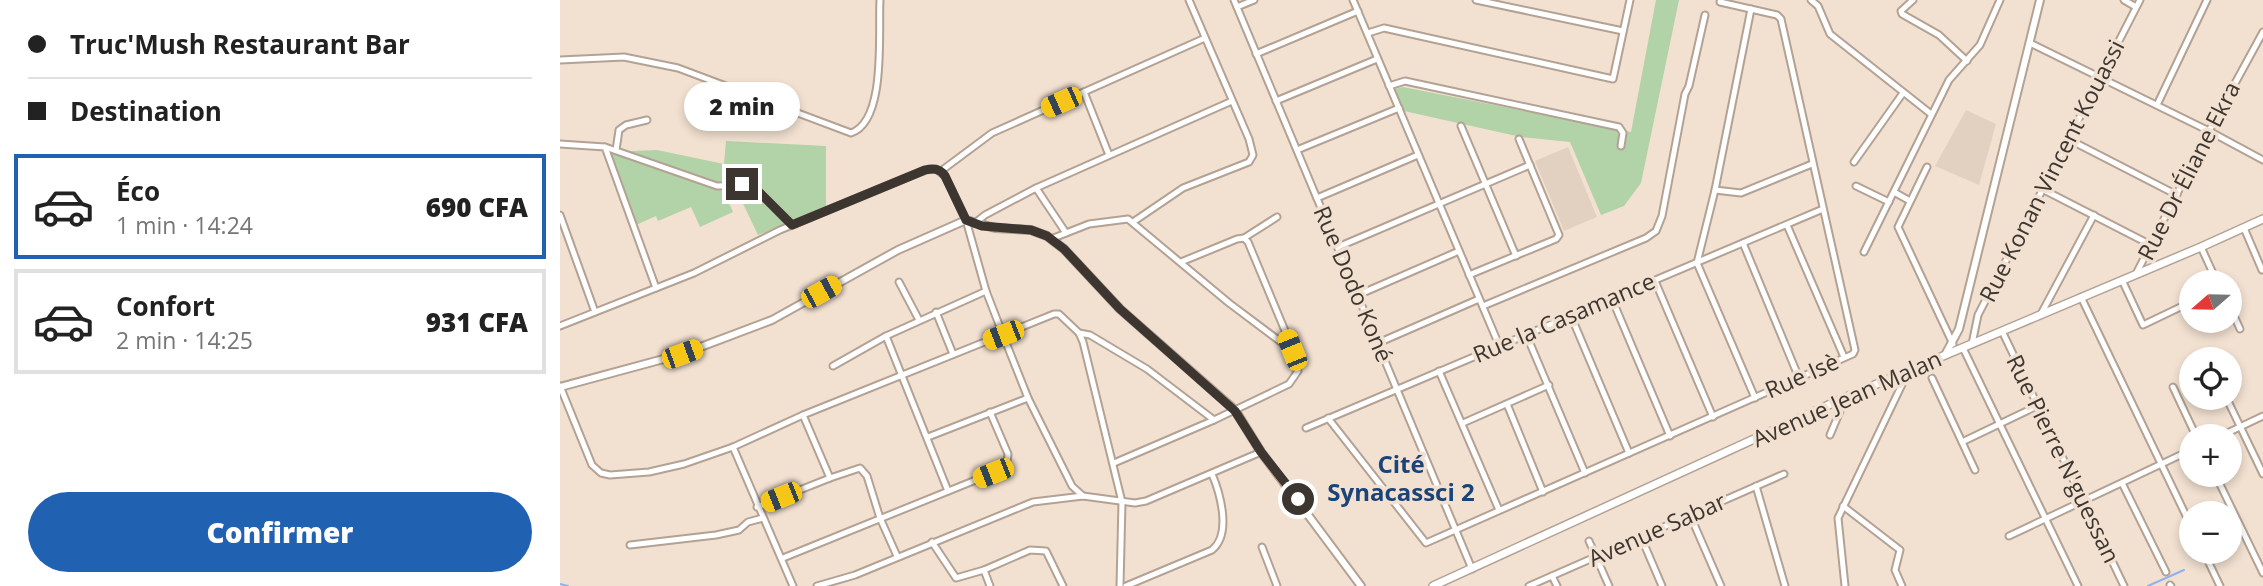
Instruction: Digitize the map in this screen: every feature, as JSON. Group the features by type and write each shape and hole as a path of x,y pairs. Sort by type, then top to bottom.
{"main road":[{"name":"Avenue Jean Malan","path":"1433,586 1846,397 2263,219"}],"street":[{"path":"560,60 624,57 678,68 851,133 862,126 874,100 880,0"},
{"path":"1133,222 1173,193 1249,162 1253,155 1249,139 1189,0"},
{"name":"Rue Dodo Koné","path":"1234,0 1472,569"},
{"path":"1237,7 1254,0"},
{"path":"1353,0 1499,345"},
{"path":"1476,0 1623,31"},
{"path":"1368,33 1384,28 1613,79 1630,0"},
{"path":"1811,0 1818,6 1830,34 1931,114"},
{"path":"1913,0 1902,14 1939,35 1967,61"},
{"path":"1945,355 1959,329 2040,0"},
{"path":"2124,0 2136,7"},
{"name":"Rue Konan Vincent Kouassi","path":"1972,344 1978,315 2140,0"},
{"path":"2157,105 2207,0"},
{"name":"Rue Isè","path":"1328,418 1426,543 1713,417 1855,350 1781,19 1777,15 1720,2"},
{"path":"1864,252 1949,80 1980,45 1998,2"},
{"path":"1751,9 1715,190 1697,263 1755,398"},
{"path":"1256,54 1358,11"},
{"path":"1483,306 1656,232 1662,216 1682,109 1705,15"},
{"name":"Rue Dr Éliane Ekra","path":"2136,274 2263,32"},
{"path":"941,171 992,133 1205,38"},
{"path":"2030,43 2263,160"},
{"path":"1276,101 1377,59"},
{"path":"1389,86 1405,80 1619,127 1623,133 1621,146"},
{"path":"1084,92 1109,155"},
{"path":"1854,162 1903,93"},
{"path":"975,223 1036,188 1232,101"},
{"path":"1297,149 1399,108"},
{"path":"616,150 618,133 622,127 647,120"},
{"path":"1461,126 1516,256"},
{"path":"1469,275 1559,236 1518,139"},
{"path":"2068,139 2177,195"},
{"path":"560,144 605,146 717,186 749,185 792,225"},
{"path":"605,146 656,288"},
{"path":"1317,198 1418,155"},
{"path":"1715,190 1741,193 1812,164"},
{"path":"1338,247 1530,165"},
{"path":"1927,167 1898,227 1953,344"},
{"path":"560,326 694,273 792,225 925,170 941,171 966,220 986,291 1028,398 1072,486 1083,496"},
{"path":"1856,186 1889,202"},
{"path":"1036,188 1066,233"},
{"path":"2044,190 2151,245"},
{"path":"1894,192 1910,201"},
{"name":"Rue la Casamance","path":"1306,428 1823,209"},
{"path":"560,215 595,312"},
{"path":"2041,315 2094,215"},
{"path":"1181,262 1244,238 1277,217"},
{"path":"1051,239 1089,224 1128,219 1228,303 1292,350"},
{"path":"1120,586 1122,502 1114,463 1083,342 1079,333 1057,314 803,415 733,447 684,464 649,472 605,475 592,465 560,386 682,354 772,320 898,250 966,220 998,228 1031,230 1051,239 1064,249 1144,332 1235,411 1261,452 1361,586"},
{"path":"1787,225 1844,357"},
{"path":"2244,228 2262,270"},
{"path":"1114,463 1235,411 1290,384 1298,371 1298,362 1244,238"},
{"path":"1743,243 1799,378"},
{"path":"2201,247 2212,270"},
{"path":"1357,295 1459,251"},
{"path":"2122,280 2143,325 2179,308"},
{"path":"1655,281 1713,417"},
{"path":"899,282 919,320"},
{"path":"833,366 886,336 986,291"},
{"path":"2081,297 2179,501"},
{"path":"1378,343 1479,299"},
{"path":"1612,299 1670,436"},
{"path":"936,312 953,354"},
{"path":"1571,316 1629,453"},
{"name":"Rue Pierre N'guessan","path":"2003,331 2124,586"},
{"path":"1079,333 1090,335 1147,369 1214,420"},
{"path":"1526,334 1585,473"},
{"path":"886,336 948,491"},
{"path":"1963,348 2078,586"},
{"path":"1439,371 1499,510"},
{"path":"1845,586 1838,518 1908,372"},
{"path":"1933,378 1975,470"},
{"path":"1463,423 1549,386"},
{"path":"2173,387 2190,424"},
{"path":"1830,435 1846,397"},
{"path":"928,437 1028,398"},
{"path":"1507,404 1543,492"},
{"path":"1962,442 2037,406"},
{"path":"783,558 993,473 1007,462 1008,454 990,412"},
{"path":"803,415 830,478"},
{"path":"2242,426 2263,416"},
{"path":"2242,431 2263,474"},
{"path":"733,447 793,586"},
{"path":"817,586 855,575 1022,505 1083,496 1122,502 1146,501 1261,452"},
{"path":"2009,536 2179,456"},
{"path":"757,507 860,468 867,476 880,517 897,556"},
{"path":"1126,586 1217,546 1220,540 1222,504 1212,474"},
{"name":"Avenue Sabar","path":"1529,586 1784,474"},
{"path":"2122,483 2166,572"},
{"path":"1756,486 1785,586"},
{"path":"2221,487 2263,573"},
{"path":"1843,506 1900,550 1895,570 1902,586"},
{"path":"1690,515 1721,586"},
{"path":"630,545 716,535 739,530 748,522 763,518"},
{"path":"1641,537 1662,586"},
{"path":"1589,541 1609,586"},
{"path":"932,542 956,578 984,570 1030,550 1046,551 1063,586"},
{"path":"1262,547 1277,586"},
{"path":"2209,564 2220,586"},
{"path":"984,570 990,586"},
{"path":"1552,576 1556,586"}],"shaded area":[{"path":"1966,110 1996,124 1979,185 1935,166"},
{"path":"1568,147 1597,217 1564,231 1535,161"}],"green space":[{"path":"1656,0 1679,0 1641,183 1624,206 1601,215 1570,142 1521,137 1404,111 1395,89 1403,87 1631,132"},
{"path":"726,141 826,146 826,208 758,235 736,189 725,194 733,212 700,227 691,207 658,221 656,216 636,225 607,152 657,150 724,164"}],"waterway":[{"path":"2148,586 2184,570"},
{"path":"560,584 568,586"}],"district":[{"name":"Cité Synacassci 2","path":"1401,479"}],"route":[{"path":"742,184 756,189 792,225 925,170 941,171 966,220 982,226 1031,230 1047,236 1064,249 1144,332 1235,411 1261,452 1298,499"}]}
